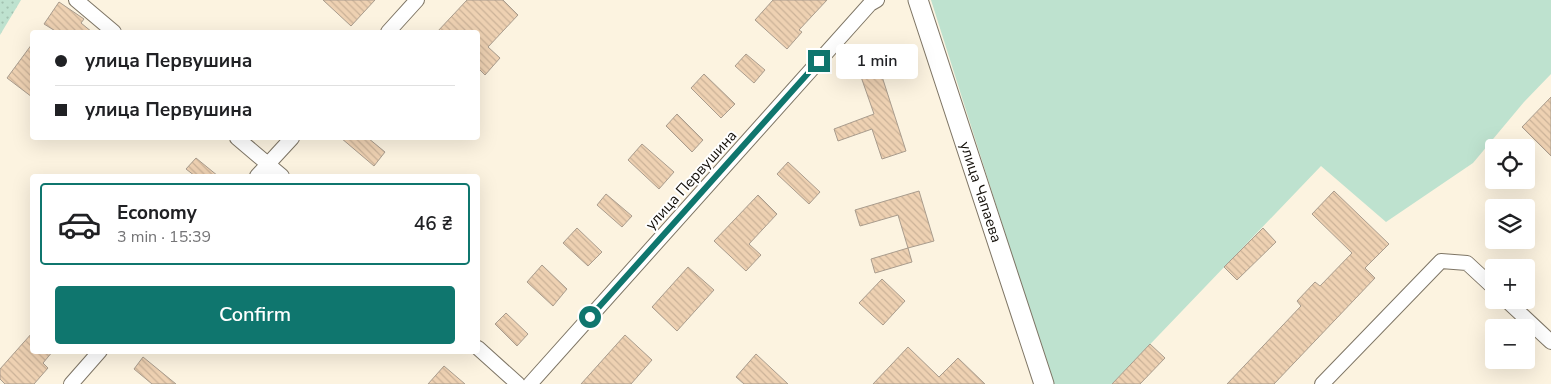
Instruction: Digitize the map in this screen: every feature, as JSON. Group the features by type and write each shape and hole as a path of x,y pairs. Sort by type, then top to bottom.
{"main road":[{"name":"улица Чапаева","path":"918,0 1044,384"}],"street":[{"path":"76,0 112,30"},
{"path":"390,30 417,0"},
{"name":"улица Первушина","path":"530,384 864,12 877,0"},
{"path":"239,140 280,174"},
{"path":"259,174 290,140"},
{"path":"1322,384 1441,262 1468,263 1485,279"},
{"path":"1516,309 1551,342"},
{"path":"480,350 518,384"},
{"path":"71,384 97,354"}],"green space":[{"path":"0,0 21,0 0,35"},
{"path":"931,0 1551,0 1551,74 1524,102 1493,139 1485,139 1485,149 1473,163 1386,222 1321,166 1112,384 1053,384"}],"building":[{"path":"323,0 375,0 351,26"},
{"path":"467,0 503,0 518,15 488,47 500,58 485,75 480,70 480,30 439,30"},
{"path":"773,0 827,0 799,30 802,32 787,49 755,20"},
{"path":"59,2 84,19 81,23 90,30 54,30 44,24"},
{"path":"30,47 30,95 7,78"},
{"path":"746,54 765,70 754,83 735,66"},
{"path":"878,64 906,151 882,159 872,129 838,141 834,129 874,114 859,71"},
{"path":"704,74 735,104 721,118 691,88"},
{"path":"1551,97 1551,156 1522,127"},
{"path":"677,114 703,140 692,152 666,126"},
{"path":"343,140 370,140 385,152 374,166"},
{"path":"642,144 674,172 659,189 628,160"},
{"path":"196,158 216,174 192,174 186,169"},
{"path":"788,162 820,192 809,204 777,174"},
{"path":"919,191 934,241 908,248 898,215 860,226 855,210"},
{"path":"1334,191 1389,244 1365,268 1375,278 1274,384 1227,384 1301,306 1297,301 1315,282 1320,286 1352,253 1312,214"},
{"path":"606,194 632,216 622,227 597,205"},
{"path":"758,195 777,214 749,244 761,255 746,271 714,241"},
{"path":"577,228 602,252 588,266 563,243"},
{"path":"1263,228 1276,242 1237,280 1224,267"},
{"path":"908,248 912,262 875,273 871,259"},
{"path":"542,265 567,289 553,306 527,282"},
{"path":"688,267 714,290 677,331 652,307"},
{"path":"882,279 905,301 883,325 859,303"},
{"path":"506,313 528,334 517,346 495,324"},
{"path":"30,335 30,354 50,354 43,363 48,368 34,384 5,384 0,379 0,369"},
{"path":"625,335 652,360 631,384 581,384"},
{"path":"1150,344 1165,358 1140,384 1112,384"},
{"path":"908,347 939,377 958,358 985,384 873,384"},
{"path":"756,354 788,384 744,384 736,377"},
{"path":"143,357 176,384 152,384 134,369"},
{"path":"444,366 465,384 428,384"}],"route":[{"path":"590,317 819,61"}]}
